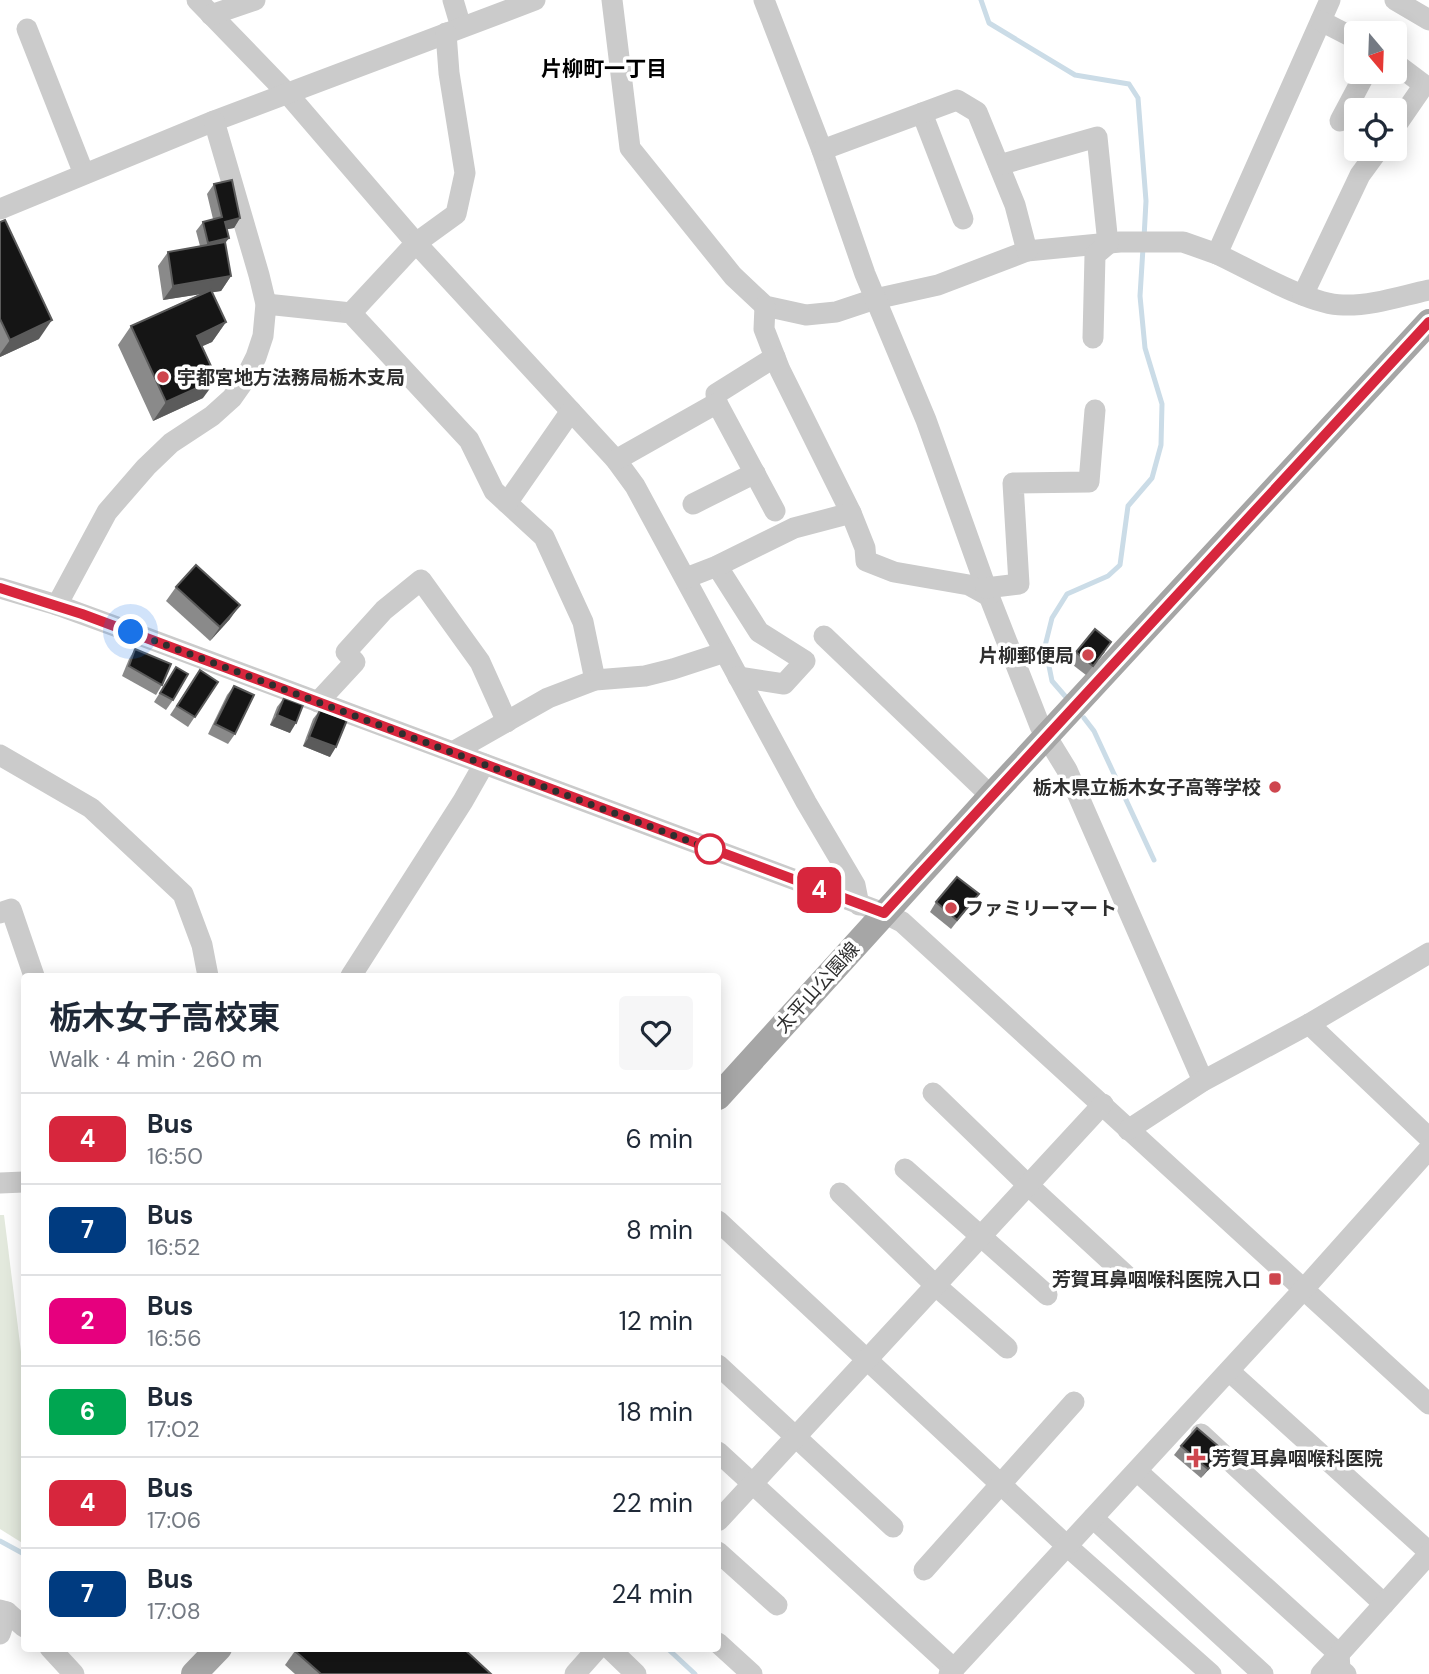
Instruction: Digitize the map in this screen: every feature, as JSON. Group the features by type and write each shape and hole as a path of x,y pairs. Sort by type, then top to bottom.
{"main road":[{"name":"太平山公園線","path":"721,1093 872,909 991,796 1046,739 1156,615 1429,322"},
{"path":"194,1674 215,1652"}],"street":[{"path":"204,7 256,0"},
{"path":"351,313 416,243 456,214 465,173 449,73 454,30 453,0"},
{"path":"0,209 214,121 535,0"},
{"path":"611,0 631,148 733,276 765,306 806,315 836,312 874,299 938,285 1027,251 1108,244 1183,242 1217,254 1303,295 1341,305 1374,302 1429,290"},
{"path":"764,0 822,150 874,299 926,420 988,592 1046,739 1067,769 1203,1081"},
{"path":"1217,254 1330,0"},
{"path":"1395,0 1429,20"},
{"path":"204,7 286,93 416,243 616,460 635,486 806,802 872,909"},
{"path":"1321,21 1344,33"},
{"path":"27,29 84,174"},
{"path":"1407,72 1424,85 1407,110"},
{"path":"1340,121 1360,84"},
{"path":"822,150 957,100 977,112 1015,205 1027,251"},
{"path":"922,113 963,219"},
{"path":"57,606 107,512 171,443 212,416 232,398 256,357 266,304 214,121"},
{"path":"999,165 1097,137 1108,244"},
{"path":"1303,295 1360,175 1370,161"},
{"path":"1093,338 1095,254 1108,244"},
{"path":"266,304 351,313 470,440 494,491 544,537 583,622 595,680"},
{"path":"765,306 764,329 775,357 850,513 865,548 866,561 894,572 969,585 988,592 1019,584 1013,483 1089,482 1095,410"},
{"path":"775,357 716,394 717,403 775,511"},
{"path":"616,460 717,403"},
{"path":"507,503 571,411"},
{"path":"693,505 755,473"},
{"path":"686,578 717,566 794,528 850,513"},
{"path":"717,566 759,632 805,661 784,684 738,677"},
{"path":"318,702 355,662 346,652 384,610 421,580 480,662 507,722"},
{"path":"0,588 57,606 318,702 902,922 1429,1404"},
{"path":"824,636 991,796"},
{"path":"453,752 548,698 595,680 645,676 725,652"},
{"path":"0,755 91,808 183,894 202,945 207,973"},
{"path":"353,973 484,764"},
{"path":"0,913 11,909 33,973"},
{"path":"1128,1130 1203,1081 1309,1024 1429,954"},
{"path":"1309,1024 1429,1138"},
{"path":"933,1093 1129,1278"},
{"path":"721,1518 1103,1104"},
{"path":"721,1455 951,1672 1303,1290 1429,1149"},
{"path":"905,1169 1047,1295"},
{"path":"0,1184 21,1182"},
{"path":"840,1193 935,1285 1007,1348"},
{"path":"721,1224 1000,1485 1211,1674"},
{"path":"721,1368 892,1527"},
{"path":"1228,1371 1429,1553 1384,1604 1342,1664 1321,1674"},
{"path":"924,1570 1074,1402"},
{"path":"1185,1418 1384,1604"},
{"path":"1137,1471 1342,1664"},
{"path":"1093,1518 1263,1674"},
{"path":"721,1555 777,1605"},
{"path":"0,1634 4,1611 21,1625"},
{"path":"721,1646 752,1674"},
{"path":"54,1652 74,1674"},
{"path":"575,1674 594,1652"},
{"path":"613,1652 636,1674"}],"shaded area":[{"path":"0,1215 4,1215 21,1352 21,1542 0,1529"}],"building":[{"path":"232,180 240,218 225,222 229,238 208,243 203,222 222,217 214,184"},
{"path":"5,220 52,320 10,340 0,319 0,222"},
{"path":"225,242 231,276 173,286 168,252"},
{"name":"宇都宮地方法務局栃木支局","path":"211,290 226,322 197,336 217,379 166,402 131,326"},
{"path":"196,565 240,605 220,627 176,587"},
{"path":"1095,629 1111,642 1093,666 1076,652"},
{"path":"135,649 171,664 162,685 129,666"},
{"path":"176,667 188,674 173,700 160,693"},
{"path":"200,670 218,682 195,717 177,706"},
{"path":"234,686 254,695 235,734 215,724"},
{"path":"284,698 303,705 296,723 277,715"},
{"path":"320,710 347,720 336,747 309,737"},
{"path":"957,877 979,894 957,920 936,902"},
{"path":"1197,1428 1224,1451 1208,1469 1181,1446"},
{"path":"296,1652 467,1652 491,1674 321,1674"}],"waterway":[{"path":"981,0 989,23 1075,75 1129,84 1138,98 1146,201 1144,238"},
{"path":"1065,696 1052,681 1045,646 1052,618 1067,594 1108,576 1120,565 1128,506 1152,478 1161,445 1162,404 1145,348 1140,296 1143,248"},
{"path":"1084,718 1094,731 1154,860"},
{"path":"0,1541 21,1552"},
{"path":"671,1652 695,1674"}],"bus line":[{"name":"4","path":"0,588 82,614 884,913 1429,322"}],"place":[{"name":"宇都宮地方法務局栃木支局","path":"163,377"},
{"name":"片柳郵便局","path":"1088,655"},
{"name":"栃木県立栃木女子高等学校","path":"1275,787"},
{"name":"ファミリーマート","path":"951,908"},
{"name":"芳賀耳鼻咽喉科医院入口","path":"1275,1279"},
{"name":"芳賀耳鼻咽喉科医院","path":"1196,1458"}],"district":[{"name":"片柳町一丁目","path":"604,69"}],"route":[{"path":"131,632 710,849"}]}
